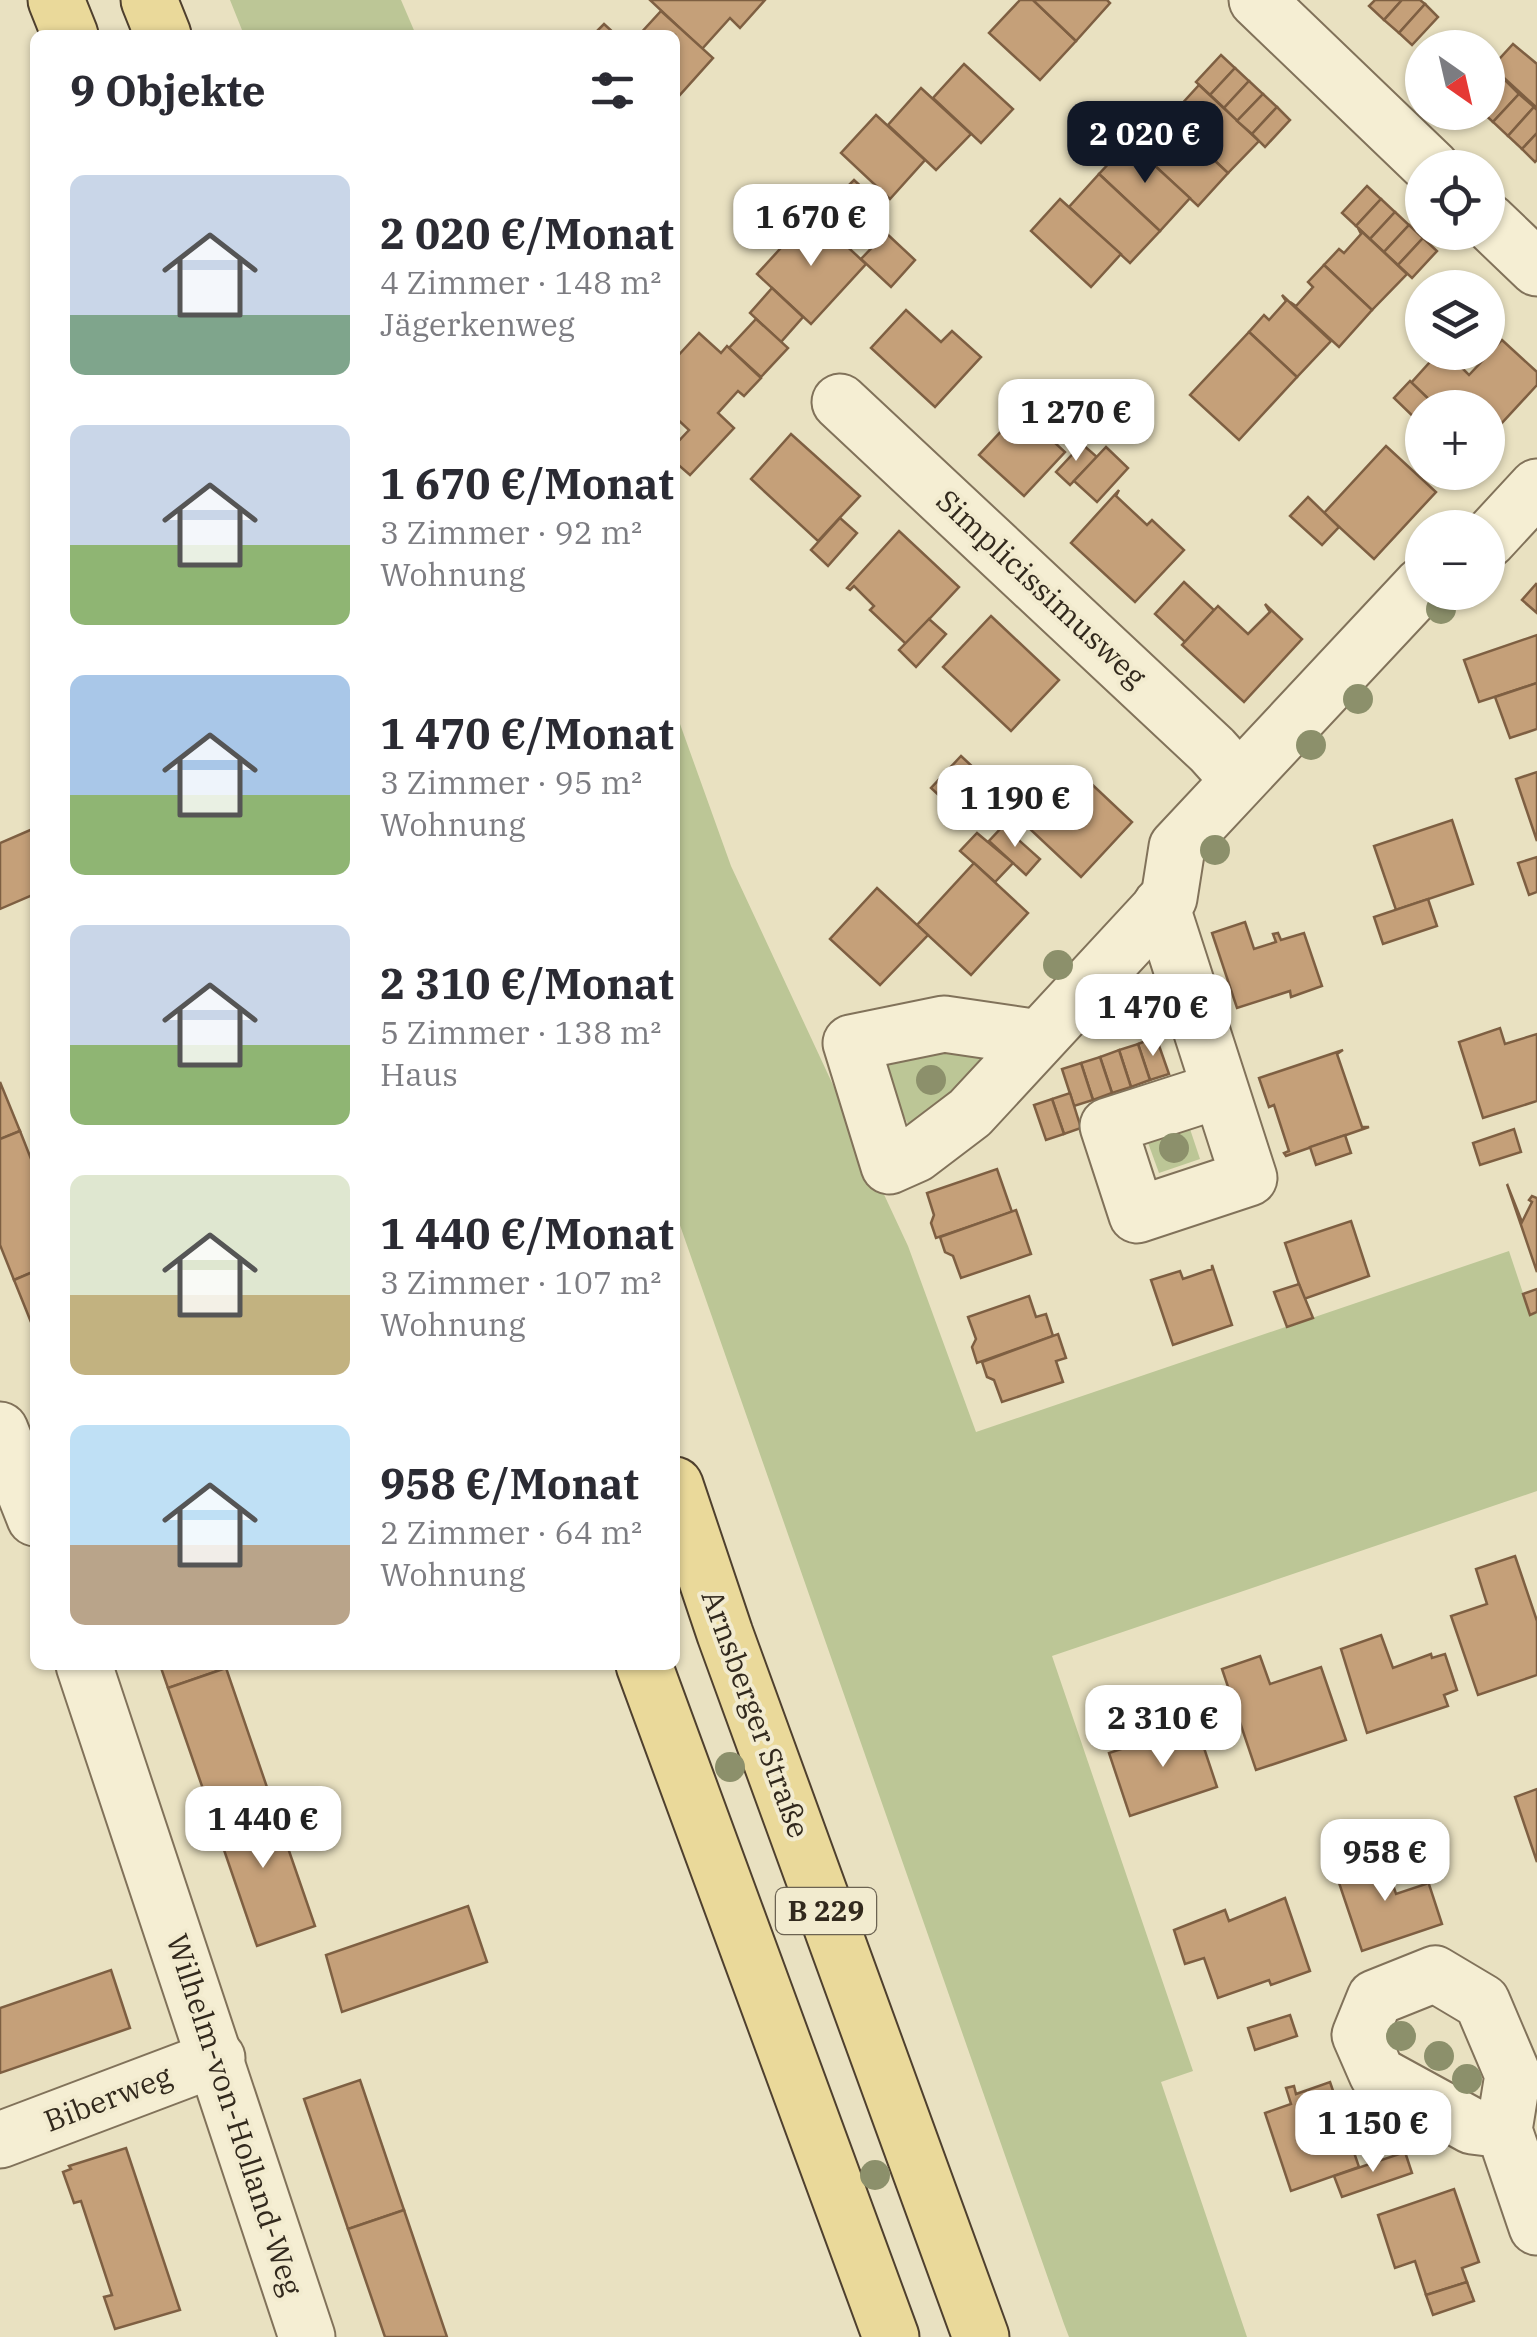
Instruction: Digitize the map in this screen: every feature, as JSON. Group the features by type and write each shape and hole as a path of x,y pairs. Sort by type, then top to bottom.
{"main road":[{"path":"56,0 68,30"},
{"path":"149,0 161,30"},
{"name":"Arnsberger Straße","path":"680,1500 980,2337"},
{"name":"B 229","path":"646,1670 890,2337"}],"street":[{"path":"1257,0 1413,150"},
{"path":"1505,237 1537,268"},
{"name":"Simplicissimusweg","path":"840,402 1212,750 1238,779"},
{"path":"1505,522 1537,487"},
{"path":"1039,1038 1169,898 1177,847 1405,604"},
{"path":"1162,905 1220,1090"},
{"path":"0,1430 23,1519"},
{"name":"Wilhelm-von-Holland-Weg","path":"86,1670 306,2337"},
{"name":"Biberweg","path":"0,2140 216,2058"},
{"path":"1504,2130 1537,2227"}],"green space":[{"path":"230,0 401,0 414,30 242,30"},
{"path":"680,724 731,866 908,1246 976,1432 1509,1251 1530,1314 1537,1312 1537,1491 1052,1656 1193,2071 1161,2082 1247,2337 1069,2337 680,1225"},
{"path":"944,1044 994,1057 972,1088 909,1126 876,1061"},
{"path":"1189,1126 1200,1159 1159,1173 1147,1140"}],"building":[{"path":"650,0 765,0 740,28 730,18 702,49"},
{"path":"1020,0 1033,0 1076,41 1040,80 989,33"},
{"path":"1033,0 1107,0 1110,3 1076,41"},
{"path":"1375,0 1402,0 1384,20 1369,6"},
{"path":"1402,0 1420,0 1425,4 1399,33 1384,20"},
{"path":"1425,4 1438,17 1426,30 1405,30 1405,39 1399,33"},
{"path":"661,11 713,58 680,95 680,30 644,30"},
{"path":"1513,44 1537,64 1537,108 1505,79 1505,53"},
{"path":"1221,55 1235,68 1210,95 1196,82"},
{"path":"964,64 1013,109 981,143 933,98"},
{"path":"1235,68 1249,81 1224,108 1210,95"},
{"path":"1505,80 1519,94 1505,109"},
{"path":"1249,81 1263,94 1237,121 1224,108"},
{"path":"1199,85 1259,141 1228,173 1169,118"},
{"path":"921,88 971,134 936,170 888,125"},
{"path":"1263,94 1277,107 1252,134 1237,121"},
{"path":"1519,94 1534,107 1508,136 1502,130 1505,130 1505,109"},
{"path":"1277,107 1290,120 1265,147 1252,134"},
{"path":"1534,107 1537,133 1522,149 1508,136"},
{"path":"876,115 925,160 890,199 841,153"},
{"path":"1169,118 1228,173 1198,206 1139,151"},
{"path":"1537,133 1537,160 1535,162 1522,149"},
{"path":"1129,142 1190,198 1160,231 1099,174"},
{"path":"1099,174 1160,231 1130,263 1069,207"},
{"path":"854,180 883,207 872,219 842,192"},
{"path":"1367,186 1381,199 1356,226 1342,213"},
{"path":"1060,199 1121,254 1091,287 1031,231"},
{"path":"1381,199 1395,212 1370,239 1356,226"},
{"path":"1395,212 1405,221 1405,229 1384,252 1370,239"},
{"path":"812,214 866,264 811,324 757,274"},
{"path":"1358,228 1405,272 1372,310 1324,265 1339,249 1344,253 1361,234"},
{"path":"1405,229 1405,250 1412,250 1398,265 1384,252"},
{"path":"886,233 915,260 891,287 861,259"},
{"path":"1412,250 1437,251 1419,270 1405,272 1398,265"},
{"path":"1324,265 1372,310 1339,347 1290,302 1296,306 1313,287 1308,282"},
{"path":"772,288 803,317 781,342 750,313"},
{"path":"1282,295 1331,341 1297,377 1249,332 1264,315 1269,320 1286,301"},
{"path":"906,310 941,342 952,331 981,357 935,407 871,348"},
{"path":"756,319 788,348 761,377 729,348"},
{"path":"1249,332 1297,377 1239,440 1190,395"},
{"path":"699,333 721,353 727,346 761,378 744,396 738,391 718,413 734,428 690,475 680,466 680,440 689,430 680,422 680,354"},
{"path":"1505,343 1537,372 1537,385 1505,420 1505,390 1419,390 1411,383 1423,370 1464,370 1469,375 1474,370 1505,370"},
{"path":"1410,381 1419,390 1405,390 1405,409 1394,398"},
{"path":"1020,411 1065,452 1024,496 979,455"},
{"path":"791,434 860,496 818,541 751,479"},
{"path":"1082,444 1097,457 1070,485 1056,472"},
{"path":"1386,446 1405,463 1405,490 1436,492 1419,510 1405,510 1405,526 1374,559 1324,513"},
{"path":"1106,447 1128,468 1097,502 1074,481"},
{"path":"1119,490 1116,496 1147,525 1152,520 1184,550 1135,602 1071,543"},
{"path":"1308,497 1339,527 1322,545 1290,516"},
{"path":"840,518 857,533 828,566 811,550"},
{"path":"899,531 959,587 906,644 870,610 874,606 854,586 847,588"},
{"path":"1184,582 1214,610 1185,642 1155,614"},
{"path":"1537,585 1537,613 1522,600"},
{"path":"1265,604 1302,639 1244,702 1182,645 1218,606 1248,634 1270,612"},
{"path":"991,616 1059,680 1011,731 943,667"},
{"path":"929,619 946,634 916,667 899,650"},
{"path":"1537,635 1537,683 1479,702 1464,660"},
{"path":"1537,683 1537,729 1510,738 1495,697"},
{"path":"961,756 990,783 960,815 931,788"},
{"path":"1537,772 1537,841 1516,779"},
{"path":"1082,775 1132,822 1081,877 1031,830"},
{"path":"1452,820 1473,884 1396,910 1374,846"},
{"path":"1003,826 1040,859 1026,875 989,841"},
{"path":"30,830 30,896 0,909 0,843"},
{"path":"977,833 1013,863 995,882 960,851"},
{"path":"1537,857 1537,892 1529,895 1518,863"},
{"path":"974,863 1028,913 971,975 917,925"},
{"path":"877,888 928,935 880,985 830,939"},
{"path":"1428,899 1437,926 1383,944 1374,917"},
{"path":"1245,922 1254,949 1276,942 1273,934 1278,933 1281,940 1304,933 1322,986 1291,997 1290,991 1237,1008 1212,933"},
{"path":"1500,1028 1505,1044 1537,1034 1537,1101 1483,1118 1459,1042"},
{"path":"1156,1037 1169,1074 1150,1080 1138,1044"},
{"path":"1138,1044 1150,1080 1131,1087 1119,1050"},
{"path":"1119,1050 1131,1087 1112,1093 1100,1057"},
{"path":"1343,1050 1337,1054 1362,1127 1369,1127 1286,1156 1284,1153 1289,1151 1274,1105 1269,1107 1259,1078"},
{"path":"1100,1057 1112,1093 1093,1100 1081,1063"},
{"path":"1081,1063 1093,1100 1074,1106 1062,1069"},
{"path":"0,1082 20,1131 0,1139"},
{"path":"1070,1093 1081,1128 1064,1134 1052,1099"},
{"path":"1052,1099 1064,1134 1046,1140 1034,1105"},
{"path":"1514,1129 1521,1152 1480,1165 1473,1143"},
{"path":"20,1131 30,1156 30,1273 14,1280 0,1245 0,1139"},
{"path":"1345,1135 1351,1153 1316,1165 1310,1147"},
{"path":"997,1169 1012,1212 936,1238 927,1193"},
{"path":"1507,1184 1522,1222 1532,1202 1529,1200 1532,1196 1537,1198 1537,1272"},
{"path":"1016,1210 1031,1254 961,1278 940,1237"},
{"path":"1351,1221 1369,1276 1304,1299 1285,1243"},
{"path":"1212,1265 1232,1325 1173,1345 1151,1280 1180,1271 1183,1279 1212,1269"},
{"path":"30,1273 30,1320 14,1280"},
{"path":"1299,1284 1313,1318 1287,1327 1274,1292"},
{"path":"1537,1289 1537,1312 1530,1315 1523,1294"},
{"path":"1029,1296 1036,1317 1046,1314 1053,1336 977,1363 972,1347 976,1339 968,1317"},
{"path":"1058,1334 1066,1358 1056,1361 1063,1382 1002,1402 982,1362"},
{"path":"1515,1556 1537,1621 1537,1675 1478,1695 1451,1616 1487,1604 1476,1569"},
{"path":"1381,1635 1393,1668 1431,1654 1432,1658 1445,1654 1457,1690 1444,1695 1448,1706 1367,1733 1341,1649"},
{"path":"1260,1656 1270,1684 1321,1667 1346,1740 1256,1770 1222,1669"},
{"path":"162,1670 220,1670 168,1688"},
{"path":"227,1670 270,1796 212,1815 168,1688"},
{"path":"1196,1724 1217,1787 1130,1816 1109,1753"},
{"path":"1537,1789 1537,1862 1515,1797"},
{"path":"270,1796 315,1926 257,1946 212,1815"},
{"path":"1383,1855 1396,1894 1426,1884 1426,1875 1442,1924 1362,1951 1335,1871"},
{"path":"1285,1898 1310,1971 1218,1998 1204,1958 1185,1964 1174,1930 1225,1910 1229,1921"},
{"path":"468,1906 487,1962 342,2012 326,1955"},
{"path":"111,1970 130,2028 0,2073 0,2008"},
{"path":"1290,2015 1297,2036 1255,2050 1248,2028"},
{"path":"360,2080 404,2210 348,2229 304,2099"},
{"path":"1330,2082 1359,2167 1291,2191 1265,2113 1291,2104 1286,2088 1294,2086 1296,2094"},
{"path":"126,2148 180,2310 115,2329 104,2297 112,2295 81,2201 74,2203 63,2172 71,2169 69,2166"},
{"path":"1405,2152 1412,2173 1342,2197 1334,2176"},
{"path":"1454,2189 1479,2262 1462,2268 1467,2282 1426,2295 1415,2261 1395,2268 1378,2215"},
{"path":"404,2210 447,2337 385,2337 348,2229"},
{"path":"1467,2282 1474,2301 1433,2315 1426,2295"}]}
